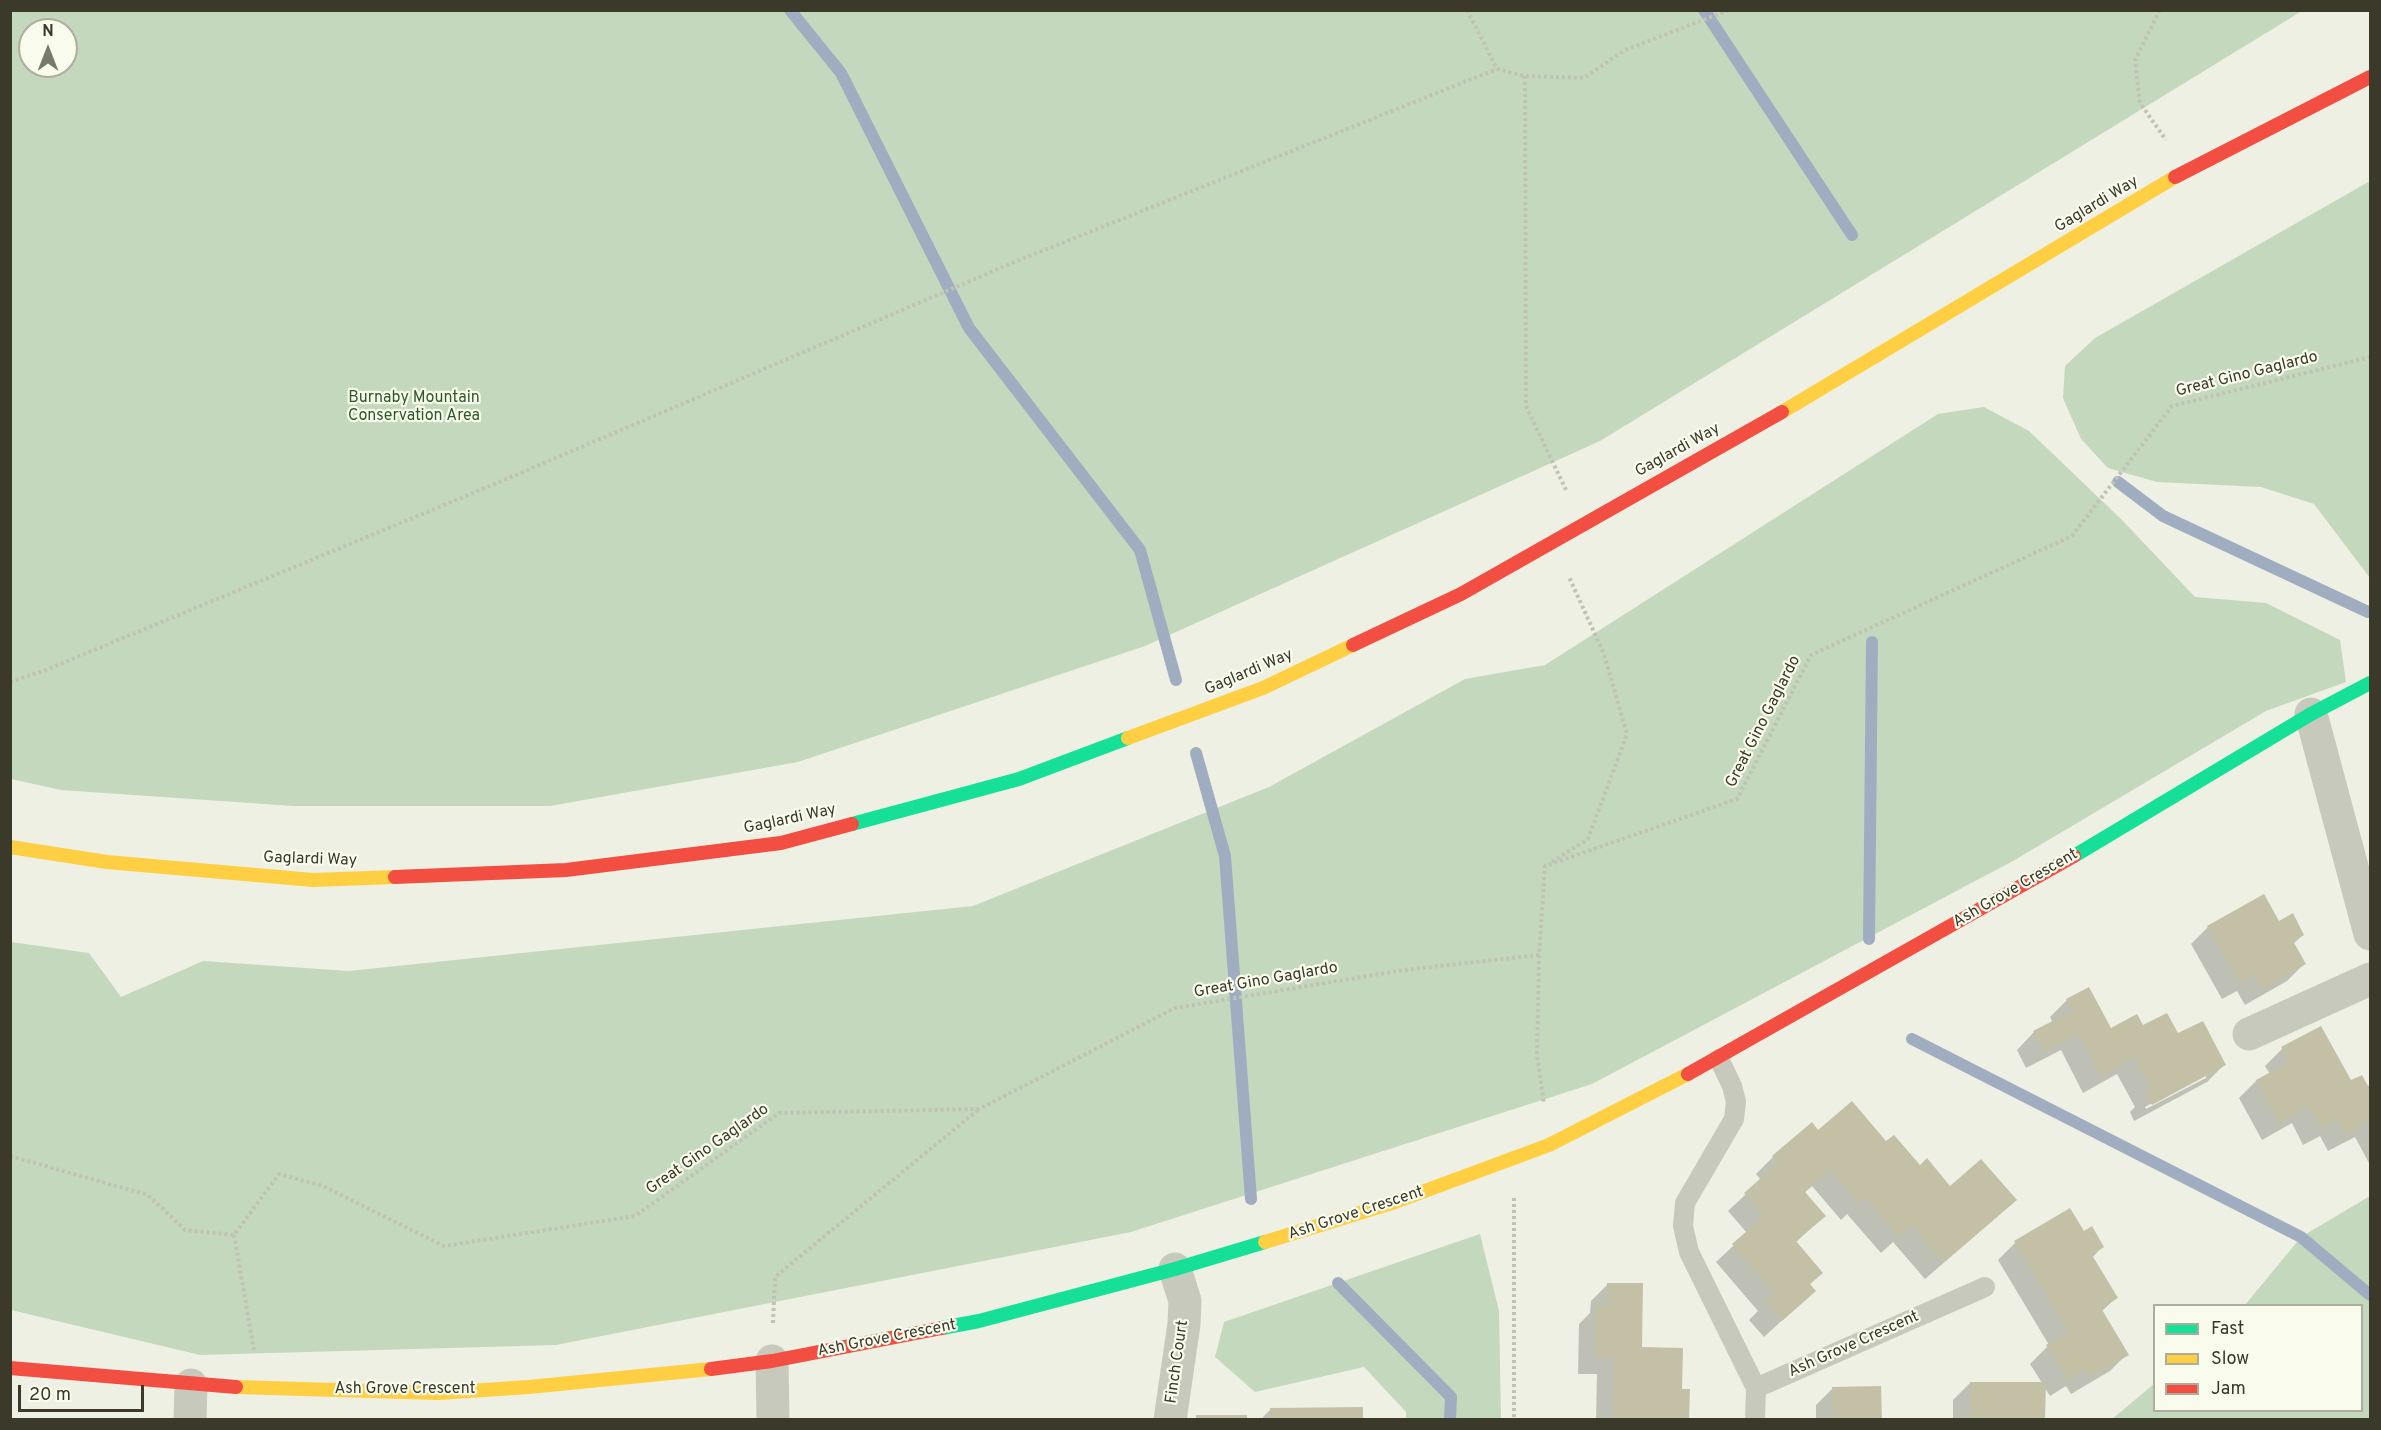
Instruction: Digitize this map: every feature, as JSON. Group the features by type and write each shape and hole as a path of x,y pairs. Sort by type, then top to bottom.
{"main road":[{"name":"Gaglardi Way","path":"10,848 107,862 313,880 566,870 781,843 1019,779 1263,688 1461,594 1814,394 2187,170 2370,77"},
{"name":"Ash Grove Crescent","path":"10,1368 260,1389 438,1393 683,1373 772,1362 979,1321 1175,1269 1395,1202 1549,1145 1719,1059 2073,856 2311,714 2370,683"}],"street":[{"path":"2311,714 2370,934"},
{"path":"2249,1034 2370,979"},
{"name":"Finch Court","path":"1170,1419 1184,1324 1185,1301 1175,1269"},
{"path":"772,1362 773,1419"},
{"path":"190,1419 191,1384"}],"lane":[{"path":"1719,1059 1732,1086 1736,1102 1734,1119 1685,1203 1683,1226 1689,1252 1756,1388 1755,1419"},
{"name":"Ash Grove Crescent","path":"1756,1388 1985,1287"}],"path":[{"path":"1467,10 1497,69"},
{"path":"10,682 46,670 486,488 1017,261 1497,69 1526,76 1584,78 1625,50 1729,10"},
{"path":"2160,10 2135,60 2140,103 2187,170"},
{"path":"1526,76 1526,406 1582,524"},
{"name":"Great Gino Gaglardo","path":"1547,865 1737,800 1811,655 2072,536 2172,406 2370,357"},
{"path":"1549,1145 1537,1056 1539,955 1545,867 1588,839 1627,734 1605,654 1552,541"},
{"name":"Great Gino Gaglardo","path":"234,1235 279,1174 323,1186 444,1246 635,1216 779,1113 980,1109 1174,1008 1404,970 1539,955"},
{"path":"772,1362 775,1277 980,1109"},
{"path":"10,1156 148,1195 185,1230 234,1235 260,1389"},
{"path":"1514,1195 1514,1419"}],"green space":[{"name":"Burnaby Mountain Conservation Area","path":"11,10 2302,10 1600,441 1145,646 798,762 550,806 293,806 61,790 11,779"},
{"path":"2370,181 2370,578 2314,504 2261,487 2157,482 2108,468 2081,439 2063,398 2065,366 2095,338"},
{"path":"1984,407 2029,431 2122,520 2195,597 2266,603 2340,640 2346,682 2266,711 2013,861 1592,1084 1131,1232 556,1345 200,1355 11,1310 11,942 89,953 121,997 203,961 349,971 973,906 1269,787 1465,679 1545,665 1938,414"},
{"path":"2370,1196 2370,1419 2112,1419 2153,1385 2153,1412 2363,1412 2363,1304 2246,1304 2301,1237"},
{"path":"1480,1234 1499,1311 1501,1419 1406,1419 1406,1412 1364,1367 1255,1392 1215,1357 1224,1322"}],"building":[{"path":"2264,894 2279,921 2293,913 2304,935 2293,941 2306,964 2262,989 2255,975 2240,983 2207,926"},
{"path":"2089,987 2111,1028 2137,1014 2143,1025 2167,1013 2178,1033 2203,1021 2226,1065 2152,1105 2146,1094 2151,1089 2134,1058 2101,1077 2078,1034 2044,1052 2033,1031 2072,1011 2066,999"},
{"path":"2321,1026 2351,1080 2362,1075 2368,1086 2370,1085 2370,1121 2346,1135 2337,1120 2321,1129 2309,1107 2279,1124 2256,1080 2289,1062 2281,1047"},
{"path":"1852,1101 1886,1141 1894,1135 1920,1165 1927,1158 1950,1186 1981,1159 2017,1200 1943,1263 1911,1226 1899,1237 1865,1198 1859,1204 1830,1170 1805,1192 1826,1216 1796,1241 1823,1273 1810,1284 1816,1291 1782,1321 1765,1301 1774,1294 1732,1244 1764,1216 1744,1193 1778,1163 1772,1156 1812,1122 1818,1130"},
{"path":"2070,1208 2084,1231 2092,1226 2104,1247 2092,1255 2118,1298 2101,1308 2129,1355 2089,1378 2084,1370 2067,1380 2046,1345 2068,1332 2014,1241"},
{"path":"1607,1283 1643,1283 1642,1347 1683,1348 1682,1389 1690,1389 1689,1420 1613,1420 1614,1357 1595,1357 1596,1306 1607,1306"},
{"path":"1970,1382 2046,1382 2045,1420 1970,1420"},
{"path":"1881,1386 1882,1420 1833,1420 1832,1387"},
{"path":"1363,1407 1363,1420 1270,1420 1270,1408"},
{"path":"1196,1415 1247,1415 1247,1420 1196,1420"}],"waterway":[{"path":"790,10 841,73 969,328 1140,550 1176,680"},
{"path":"1704,10 1852,235"},
{"path":"2118,482 2163,516 2368,612"},
{"path":"1869,939 1872,642"},
{"path":"1196,753 1225,856 1251,1199"},
{"path":"1912,1039 2301,1237 2370,1295"},
{"path":"1338,1283 1451,1397 1450,1420"}],"traffic: fast":[{"path":"2074,856 2311,714 2370,683"},
{"path":"852,824 1019,779 1128,738"},
{"path":"942,1328 979,1321 1175,1269 1265,1242"}],"traffic: slow":[{"path":"1782,412 2175,177"},
{"path":"1128,738 1263,688 1353,645"},
{"path":"10,847 107,862 313,880 395,877"},
{"path":"1265,1242 1395,1202 1549,1145 1688,1074"},
{"path":"236,1387 438,1393 529,1387 711,1369"}],"traffic: jam":[{"path":"2175,177 2370,77"},
{"path":"1353,645 1461,594 1782,412"},
{"path":"395,877 566,870 781,843 852,824"},
{"path":"1688,1074 2074,856"},
{"path":"711,1369 772,1361 942,1328"},
{"path":"10,1368 236,1387"}]}
